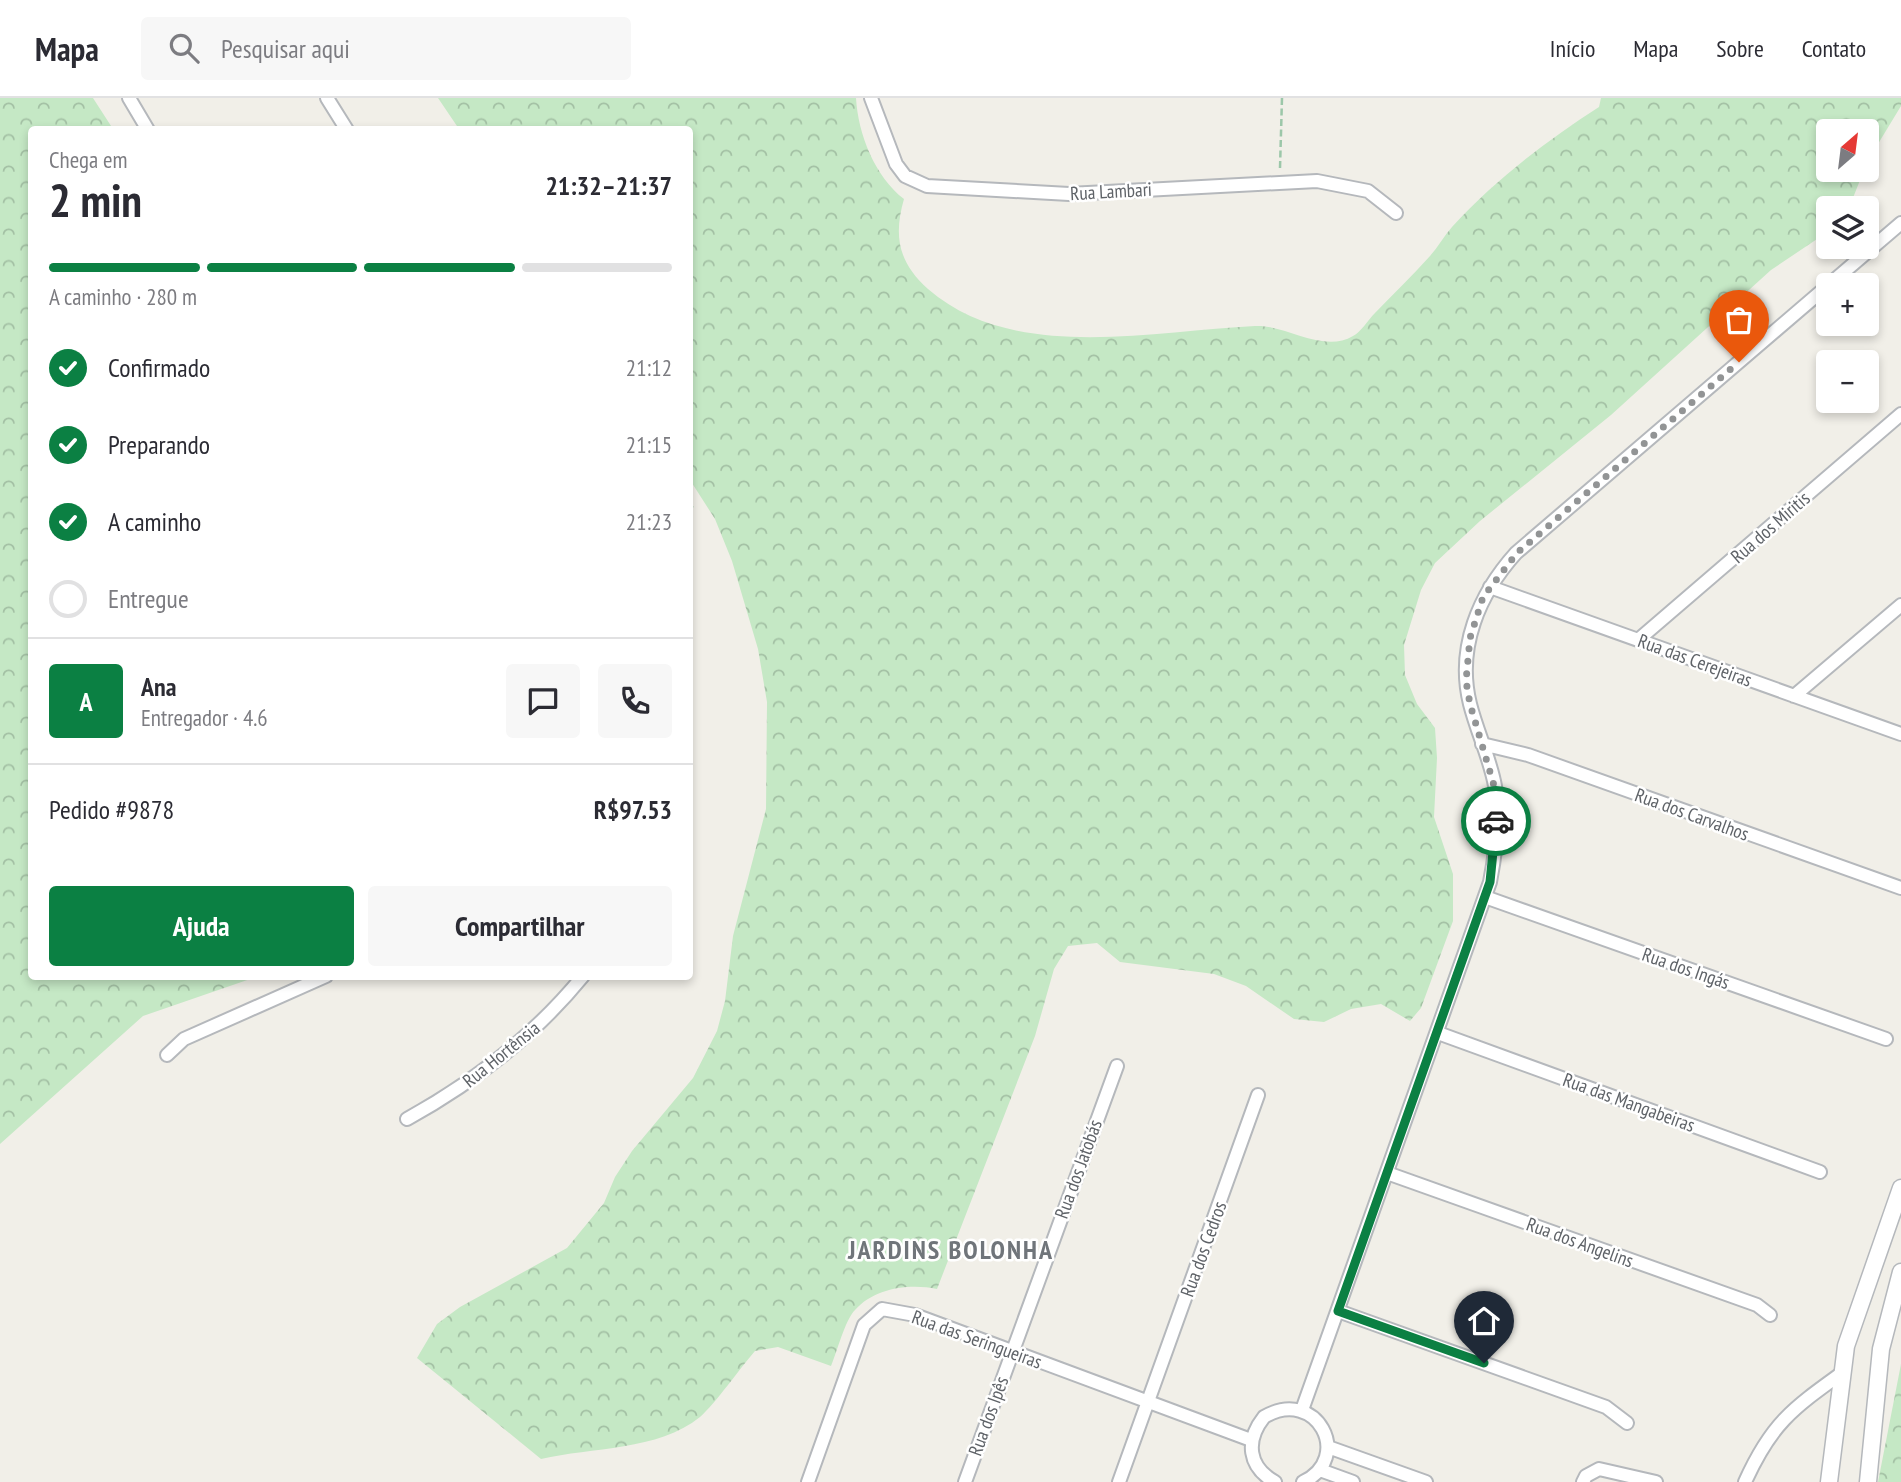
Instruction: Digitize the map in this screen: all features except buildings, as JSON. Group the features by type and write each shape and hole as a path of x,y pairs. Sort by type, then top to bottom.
{"street":[{"path":"129,98 146,126"},
{"path":"327,98 344,126"},
{"name":"Rua Lambari","path":"871,98 896,164 905,176 927,186 1069,194 1317,181 1368,191 1396,213"},
{"path":"1302,1410 1438,1033 1485,897 1495,855 1495,789 1470,704 1466,669 1475,618 1490,587 1517,553 1901,223"},
{"name":"Rua dos Miritis","path":"1638,640 1901,414"},
{"name":"Rua das Cerejeiras","path":"1490,587 1901,734"},
{"path":"1794,695 1901,605"},
{"name":"Rua dos Carvalhos","path":"1482,744 1528,755 1901,888"},
{"name":"Rua dos Ingás","path":"1485,897 1886,1039"},
{"path":"167,1055 184,1039 317,980"},
{"name":"Rua Hortênsia","path":"407,1119 482,1074 563,1001 580,980"},
{"name":"Rua das Mangabeiras","path":"1438,1033 1820,1172"},
{"name":"Rua dos Jatobás","path":"1011,1351 1117,1066"},
{"name":"Rua dos Cedros","path":"1119,1482 1258,1095"},
{"name":"Rua dos Angelins","path":"1387,1173 1757,1305 1770,1315"},
{"path":"1829,1482 1846,1346 1901,1188"},
{"path":"1868,1482 1881,1349 1901,1272"},
{"name":"Rua das Seringueiras","path":"807,1482 864,1325 882,1309 896,1309 1251,1440"},
{"path":"1338,1311 1606,1406 1627,1423"},
{"name":"Rua dos Ipês","path":"965,1482 1011,1351"},
{"path":"1745,1482 1772,1430 1805,1400 1842,1373"},
{"path":"1275,1482 1256,1466 1251,1440 1256,1428 1276,1411 1302,1410 1321,1425 1328,1447 1320,1470 1303,1482"},
{"path":"1328,1447 1426,1482"},
{"path":"1583,1482 1586,1476 1599,1469 1656,1482"},
{"path":"1320,1470 1353,1482"}],"path":[{"path":"1280,181 1282,98"}],"green space":[{"path":"0,98 93,98 111,126 28,126 28,980 247,980 143,1016 0,1144"},
{"path":"438,98 856,98 860,126 870,154 885,179 904,199 899,237 905,259 910,269 928,289 962,312 1000,327 1041,335 1128,336 1255,326 1279,329 1329,342 1341,341 1359,332 1430,256 1468,210 1522,162 1599,107 1601,98 1901,98 1901,106 1880,141 1880,119 1816,119 1816,182 1859,182 1854,196 1816,196 1816,240 1771,270 1611,415 1480,521 1435,563 1421,590 1404,645 1405,675 1417,704 1435,728 1437,758 1434,817 1453,874 1453,921 1421,1008 1410,1021 1381,1004 1351,1009 1324,1022 1294,1019 1246,986 1214,974 1120,962 1097,943 1068,946 1054,969 1035,1036 937,1289 893,1289 863,1303 848,1321 831,1366 778,1347 755,1351 706,1411 683,1428 645,1442 541,1459 417,1358 437,1324 460,1307 567,1248 604,1203 615,1177 632,1151 693,1078 717,1031 725,1001 733,936 766,809 767,702 758,649 732,561 715,519 693,485 693,126 457,126"},
{"path":"1901,1364 1901,1482 1878,1482"}],"way so far":[{"path":"1496,821 1495,789 1489,760 1470,704 1466,681 1470,638 1483,597 1504,566 1517,553 1739,362"}],"district":[{"name":"JARDINS BOLONHA","path":"951,1250"}],"route":[{"path":"1484,1363 1338,1311 1490,882 1495,855 1496,821"}]}
